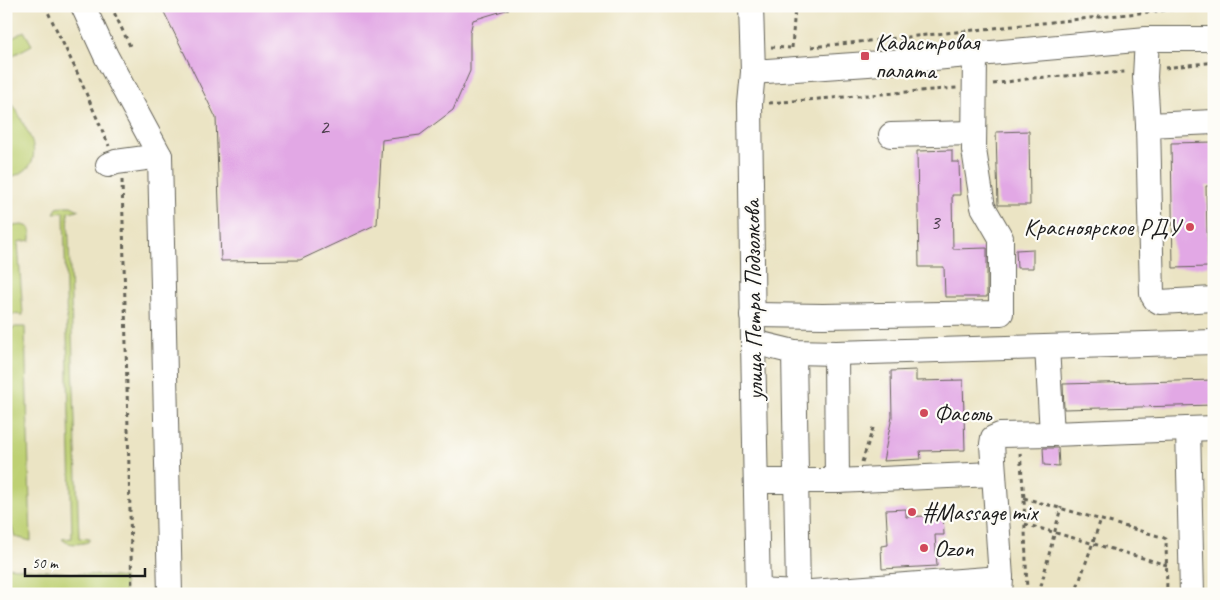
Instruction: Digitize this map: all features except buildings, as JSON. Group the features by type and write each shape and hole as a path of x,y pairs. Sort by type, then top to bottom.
{"street":[{"path":"83,6 106,56 160,156 170,594"},
{"name":"улица Петра Подзолкова","path":"751,6 753,72 750,104 752,315 758,592"},
{"path":"1147,39 1145,77 1152,294 1160,302 1214,300"},
{"path":"753,72 975,55 1147,39 1213,41"},
{"path":"752,315 866,310 1001,313 1001,238 983,207 974,150 975,55"},
{"path":"1148,125 1214,122"},
{"path":"892,135 974,133"},
{"path":"112,164 160,156"},
{"path":"753,342 794,352 1047,348 1214,342"},
{"path":"1047,348 1052,434"},
{"path":"794,352 798,593"},
{"path":"836,352 847,481"},
{"path":"758,592 798,593 1000,586 993,474 992,444 994,438 1000,435 1214,428"},
{"path":"1188,429 1192,594"},
{"path":"756,481 847,481 993,474"}],"path":[{"path":"45,6 76,70 112,164 123,182 132,594"},
{"path":"111,6 130,46"},
{"path":"751,46 792,48 795,6"},
{"path":"802,48 1206,6"},
{"path":"760,103 974,87 1034,78 1096,74"},
{"path":"847,481 874,425"},
{"path":"1019,435 1024,498 1027,594"},
{"path":"1024,498 1061,507 1166,539 1167,594"},
{"path":"1039,594 1061,507"},
{"path":"1076,594 1101,519"},
{"path":"1025,524 1167,565"}],"green space":[{"path":"24,31 32,45 6,59 6,42"},
{"path":"6,99 19,114 32,141 34,153 31,164 23,172 6,177"},
{"path":"71,206 79,210 68,212 79,538 90,539 88,542 78,544 67,543 62,539 72,538 64,212 54,213 57,208"},
{"path":"23,225 29,227 31,240 18,242 23,315 11,314 6,311 6,231 13,226"},
{"path":"15,327 25,327 31,541 15,537 10,522 6,335"},
{"path":"6,567 124,578 125,594 6,594"}],"place":[{"name":"Кадастровая палата","path":"865,56"},
{"name":"Красноярское РДУ","path":"1190,227"},
{"name":"Фасоль","path":"924,413"},
{"name":"#Massage mix","path":"912,512"},
{"name":"Ozon","path":"924,548"}]}
